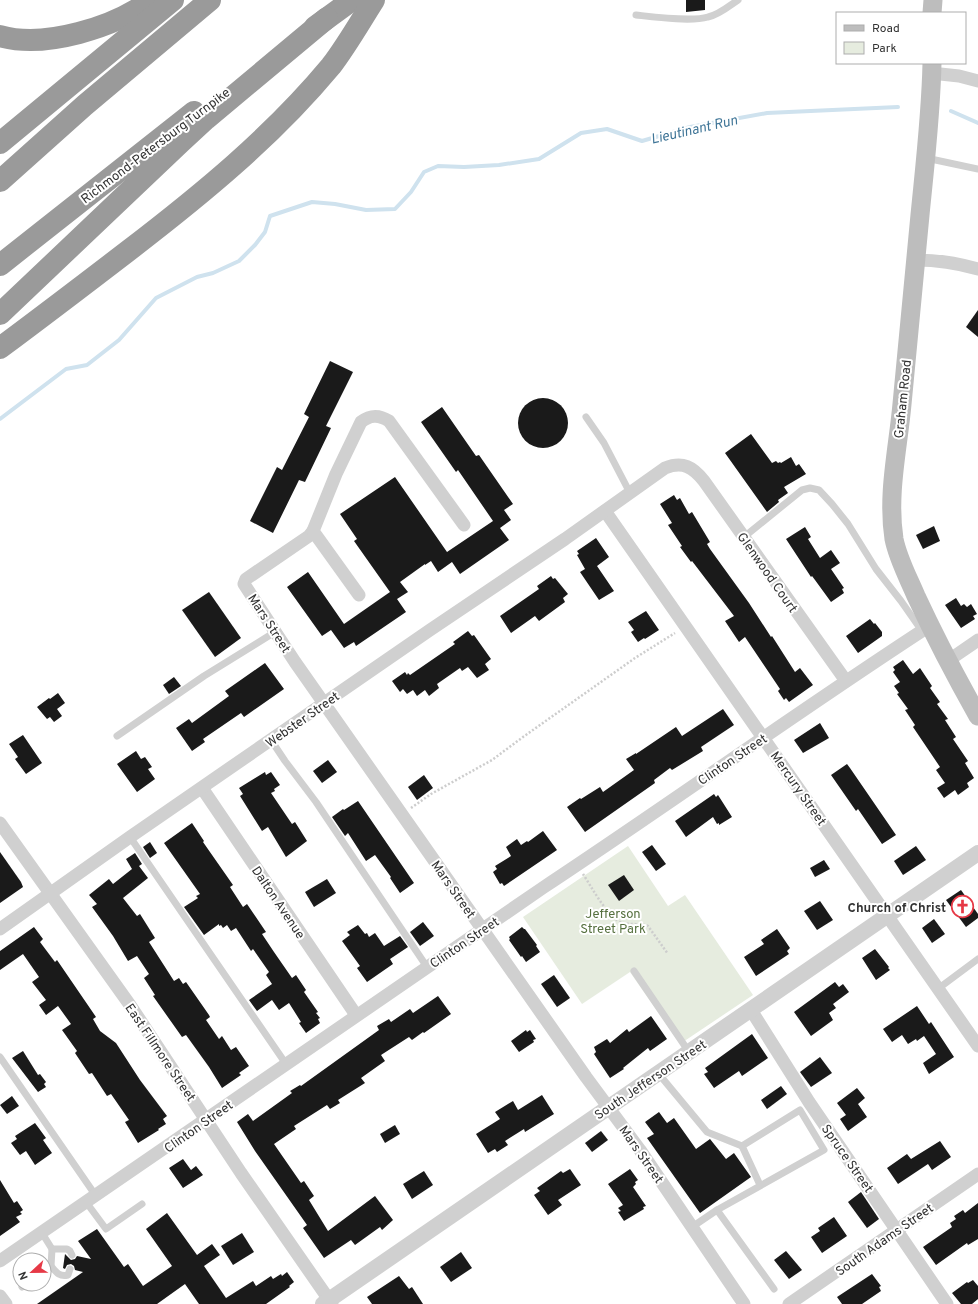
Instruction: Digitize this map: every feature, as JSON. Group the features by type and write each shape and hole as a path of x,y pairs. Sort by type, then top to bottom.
{"highway":[{"path":"0,36 25,41 62,37 90,30 125,16 151,0"},
{"path":"0,143 173,0"},
{"path":"0,180 85,105 210,0"},
{"name":"Richmond-Petersburg Turnpike","path":"0,265 186,118 217,95 250,74 352,0"},
{"path":"0,348 161,226 219,179 265,137 331,65 348,43 374,0"},
{"path":"0,314 206,119 327,18"}],"main road":[{"path":"932,12 933,0"},
{"name":"Graham Road","path":"931,68 926,158 902,406 895,460 892,518 895,540 901,562 926,628 949,660 978,716"}],"street":[{"path":"931,68 978,81"},
{"path":"916,260 955,263 978,269"},
{"path":"359,595 312,531 360,422 374,416 382,417 389,421 464,525"},
{"name":"Webster Street","path":"0,929 130,837 605,511 665,468 673,465 687,466"},
{"name":"Glenwood Court","path":"687,466 699,474 846,681"},
{"name":"Mercury Street","path":"605,511 978,1046"},
{"name":"Mars Street","path":"312,531 309,536 246,579 244,584 275,632 482,929 640,1150 744,1304"},
{"name":"Clinton Street","path":"0,1261 356,1015 926,628"},
{"path":"949,660 978,640"},
{"name":"Dalton Avenue","path":"202,788 356,1015"},
{"name":"East Fillmore Street","path":"0,823 130,1004 328,1302"},
{"name":"South Jefferson Street","path":"328,1302 608,1107 978,853"},
{"name":"Spruce Street","path":"751,1010 809,1102 948,1304"},
{"name":"South Adams Street","path":"790,1304 978,1174"},
{"path":"0,1296 6,1304"}],"lane":[{"path":"636,15 696,19 720,13 738,0"},
{"path":"926,158 978,169"},
{"path":"586,417 604,443 630,493"},
{"path":"744,537 802,490 810,488 819,490 848,524 876,569 901,601 926,628"},
{"path":"118,736 204,676 275,632"},
{"path":"272,740 285,761 316,802 427,967"},
{"path":"130,837 286,1064"},
{"path":"939,988 978,960"},
{"path":"634,971 689,1052"},
{"path":"0,1057 91,1199 106,1229 142,1204"},
{"path":"658,1073 707,1132 742,1146 760,1185"},
{"path":"692,1227 717,1210 824,1150 800,1110 742,1146"},
{"path":"717,1210 774,1290"},
{"path":"42,1233 52,1249 52,1252"},
{"path":"52,1249 67,1249 72,1255"},
{"path":"52,1267 58,1275 63,1276 68,1275 70,1269"}],"path":[{"path":"402,814 432,794 492,760 522,736 635,658 654,645 686,627"},
{"path":"577,865 611,916 622,923 643,924 648,926 668,954"}],"green space":[{"name":"Jefferson Street Park","path":"628,846 668,906 685,895 753,995 680,1044 630,972 582,1004 523,917"}],"building":[{"path":"686,0 705,0 705,10 686,12"},
{"path":"978,310 978,337 966,327"},
{"path":"330,361 353,372 326,426 331,428 305,482 299,480 273,533 250,521 277,467 282,470 309,417 304,414"},
{"path":"538,398 548,398 561,405 568,418 568,428 561,441 548,448 538,448 529,444 522,437 518,428 518,418 522,409 529,402"},
{"path":"442,407 476,456 479,455 513,504 504,510 511,520 500,528 509,540 460,574 452,562 438,572 431,561 425,564 400,582 408,592 397,599 406,612 356,646 354,642 344,648 331,630 322,636 287,587 308,572 344,624 390,592 354,541 357,539 340,514 395,477 447,552 493,521 458,470 456,472 421,422"},
{"path":"751,434 772,463 776,461 781,463 791,457 796,466 799,464 806,474 784,487 788,493 778,500 779,502 767,512 725,453"},
{"path":"674,495 677,500 680,498 689,514 692,512 710,542 707,544 710,549 749,603 771,637 772,636 795,672 800,668 813,685 789,702 786,698 784,700 778,691 780,689 745,637 739,642 725,621 734,616 680,547 682,546 668,525 672,523 660,504"},
{"path":"934,526 940,541 923,549 916,535"},
{"path":"805,527 811,537 808,539 820,558 831,550 840,563 831,569 844,588 842,589 844,593 831,602 812,576 811,577 786,539"},
{"path":"596,538 609,557 597,566 614,591 599,600 580,572 585,569 577,555 579,554 577,551"},
{"path":"551,576 553,579 555,578 568,594 563,598 565,602 539,621 535,616 511,633 500,616 539,589 537,586"},
{"path":"209,592 241,638 215,657 182,610"},
{"path":"956,598 961,606 964,604 967,607 971,604 977,614 973,616 975,619 961,628 945,605"},
{"path":"646,611 659,630 638,642 631,632 634,630 628,622"},
{"path":"870,619 882,632 882,636 858,653 846,636"},
{"path":"468,631 472,636 474,635 491,659 485,664 489,670 477,678 468,667 462,671 460,668 437,684 439,688 429,696 425,690 417,696 413,690 407,694 403,689 400,692 392,681 405,672 407,675 408,673 410,675 455,644 453,642"},
{"path":"903,660 913,674 920,668 932,686 930,688 940,702 937,704 948,719 945,720 956,737 953,739 968,761 965,763 974,778 967,783 969,787 958,795 955,790 944,798 937,788 945,783 936,770 940,767 913,727 915,725 905,710 908,709 897,694 899,693 894,686 900,682 893,672 895,670 893,667"},
{"path":"265,663 284,689 244,717 241,713 203,739 205,742 192,751 176,728 189,719 192,723 229,696 225,691"},
{"path":"174,677 181,686 169,694 163,685"},
{"path":"58,693 65,703 57,709 62,716 54,722 50,717 47,719 37,707"},
{"path":"723,709 734,725 701,747 703,751 672,770 670,768 654,780 655,783 585,832 567,807 600,787 603,792 634,770 626,759 676,727 682,736"},
{"path":"820,723 829,738 803,753 794,740"},
{"path":"23,735 42,763 26,774 15,759 18,757 9,744"},
{"path":"136,751 141,759 145,757 152,767 148,769 155,779 137,792 117,764"},
{"path":"328,760 337,772 322,783 313,771"},
{"path":"847,764 896,835 882,844 858,809 856,811 831,775"},
{"path":"265,772 266,775 271,772 280,785 271,793 292,824 295,822 307,841 286,857 268,827 262,831 240,796 243,794 239,788"},
{"path":"424,775 433,788 417,800 408,787"},
{"path":"714,794 716,797 718,795 732,817 719,825 713,817 686,837 675,821"},
{"path":"358,801 414,883 400,893 390,878 391,877 375,855 366,861 348,833 345,836 332,817"},
{"path":"192,823 204,841 203,842 233,885 230,887 243,907 247,904 266,932 262,934 292,978 296,975 306,990 304,992 318,1012 316,1013 320,1018 318,1019 320,1023 306,1033 289,1003 279,1010 272,1000 257,1011 249,1000 272,984 266,975 269,972 253,949 251,951 236,928 231,931 227,925 223,928 221,925 219,926 219,924 204,935 184,907 198,898 196,896 200,894 164,843"},
{"path":"543,831 557,850 504,886 502,883 500,884 493,872 497,869 495,866 511,856 506,847 517,839 521,845 527,841 528,842"},
{"path":"150,842 157,853 150,858 143,847"},
{"path":"652,845 666,864 656,871 642,852"},
{"path":"916,846 926,860 903,875 894,861"},
{"path":"0,852 23,887 0,903"},
{"path":"135,853 142,864 139,866 148,878 123,898 137,916 140,914 155,938 149,942 174,981 179,978 183,984 186,982 209,1015 210,1017 206,1020 219,1039 222,1036 231,1050 236,1047 249,1066 239,1073 241,1075 222,1088 186,1035 182,1037 153,996 155,995 144,978 149,974 137,956 128,961 113,936 92,907 97,904 89,895 109,879 113,884 132,869 126,859"},
{"path":"824,860 830,869 815,877 810,868"},
{"path":"624,875 634,890 619,901 608,885"},
{"path":"327,879 336,893 314,907 305,892"},
{"name":"Church of Christ","path":"961,890 978,914 978,918 966,927 946,900"},
{"path":"820,901 833,920 817,930 804,911"},
{"path":"934,919 945,934 932,943 922,928"},
{"path":"423,922 434,936 420,946 410,932"},
{"path":"358,925 365,934 367,933 369,937 375,933 384,946 400,936 408,947 390,959 393,964 367,982 357,968 360,966 342,941 350,935 347,932"},
{"path":"34,927 43,939 40,942 55,962 57,960 96,1017 93,1019 100,1031 116,1043 140,1080 167,1116 163,1119 166,1124 138,1143 125,1122 129,1120 111,1094 107,1096 92,1073 89,1074 75,1053 77,1051 62,1030 71,1024 58,1006 46,1015 39,1005 46,1000 32,982 39,977 23,954 0,970 0,951"},
{"path":"522,927 537,945 536,946 540,952 526,962 509,940 509,937"},
{"path":"777,929 790,948 787,951 789,954 756,976 744,957 764,944 761,940"},
{"path":"875,949 890,970 876,980 862,958"},
{"path":"554,975 570,998 557,1007 541,984"},
{"path":"835,982 839,987 843,984 849,992 833,1004 836,1008 829,1013 833,1020 811,1036 794,1012"},
{"path":"438,996 451,1014 424,1033 423,1032 412,1040 409,1037 381,1055 385,1061 361,1078 365,1083 338,1100 340,1103 330,1109 327,1105 294,1126 296,1129 274,1144 301,1183 304,1181 314,1196 309,1200 328,1231 375,1196 393,1220 382,1230 380,1227 355,1245 351,1240 324,1258 303,1228 307,1225 255,1151 237,1122 248,1114 253,1121 292,1093 290,1091 300,1085 301,1086 379,1030 377,1026 389,1019 391,1022 410,1009 413,1013"},
{"path":"917,1006 929,1024 931,1022 954,1057 929,1074 923,1063 936,1054 924,1036 917,1041 916,1039 908,1044 902,1035 892,1042 883,1029"},
{"path":"651,1016 667,1039 650,1051 648,1048 623,1068 624,1069 610,1078 594,1054 596,1052 594,1047 607,1039 610,1043 627,1029 629,1032"},
{"path":"526,1030 527,1032 530,1030 536,1039 519,1052 511,1041"},
{"path":"752,1034 768,1058 742,1076 739,1071 714,1088 704,1074 708,1072 705,1068"},
{"path":"23,1051 38,1075 40,1074 46,1082 44,1084 46,1087 38,1092 12,1058"},
{"path":"820,1057 832,1073 811,1087 800,1072"},
{"path":"781,1086 787,1094 767,1109 761,1100"},
{"path":"857,1088 865,1098 858,1104 867,1117 848,1131 840,1119 846,1115 837,1103"},
{"path":"542,1095 554,1114 525,1132 524,1129 505,1141 508,1145 497,1152 495,1149 488,1153 476,1134 500,1119 495,1112 513,1101 518,1110"},
{"path":"12,1096 19,1106 7,1114 0,1105"},
{"path":"659,1112 667,1123 674,1118 696,1149 710,1139 726,1159 734,1153 751,1177 700,1213 647,1138 654,1134 645,1122"},
{"path":"35,1123 46,1138 43,1140 52,1153 35,1165 26,1151 20,1155 11,1143 17,1139 15,1136"},
{"path":"395,1125 400,1134 385,1143 380,1134"},
{"path":"601,1131 608,1140 592,1152 585,1143"},
{"path":"940,1141 951,1157 932,1170 928,1164 898,1184 887,1168 907,1154 911,1159"},
{"path":"183,1159 191,1170 196,1166 203,1175 183,1188 169,1168"},
{"path":"570,1169 581,1185 558,1200 562,1205 548,1215 534,1195 540,1191 537,1188 561,1171 563,1173"},
{"path":"630,1169 638,1180 635,1182 636,1184 633,1187 646,1206 643,1207 644,1209 624,1221 618,1212 621,1211 618,1208 623,1205 608,1184"},
{"path":"424,1171 433,1185 412,1199 403,1184"},
{"path":"0,1180 14,1203 17,1201 23,1210 20,1212 22,1214 16,1217 20,1222 0,1236"},
{"path":"861,1192 879,1219 867,1228 848,1202"},
{"path":"978,1203 978,1239 968,1245 967,1243 936,1265 923,1247 952,1227 950,1223 956,1219 954,1216 963,1210 965,1213"},
{"path":"167,1213 197,1255 212,1244 220,1255 204,1266 226,1298 253,1281 256,1286 271,1276 273,1279 281,1274 282,1276 287,1272 294,1282 289,1286 290,1287 266,1304 199,1304 185,1284 157,1304 37,1304 83,1272 75,1270 74,1266 71,1264 67,1265 65,1269 63,1268 65,1254 71,1260 75,1259 77,1256 91,1259 78,1241 97,1229 124,1267 128,1264 143,1286 172,1266 146,1229"},
{"path":"834,1217 847,1236 822,1253 811,1237 820,1231 818,1228"},
{"path":"242,1233 254,1252 233,1265 221,1246"},
{"path":"786,1251 802,1270 789,1279 774,1260"},
{"path":"461,1252 472,1268 451,1282 440,1267"},
{"path":"872,1274 881,1286 879,1287 881,1291 862,1304 842,1304 837,1297"},
{"path":"399,1276 409,1289 412,1287 423,1304 372,1304 367,1297"},
{"path":"973,1280 978,1286 978,1299 972,1304 961,1304 952,1293 967,1282 968,1283"}],"waterway":[{"name":"Lieutinant Run","path":"0,419 66,369 87,365 119,340 156,298 197,277 213,273 239,261 255,245 265,232 270,216 312,202 335,204 366,210 395,209 411,192 424,172 438,166 464,167 499,165 539,159 581,133 607,129 642,141 690,127 767,113 898,107"},
{"name":"Lieutinant Run","path":"951,111 978,123"}],"place":[{"name":"Church of Christ","path":"962,907"}]}
